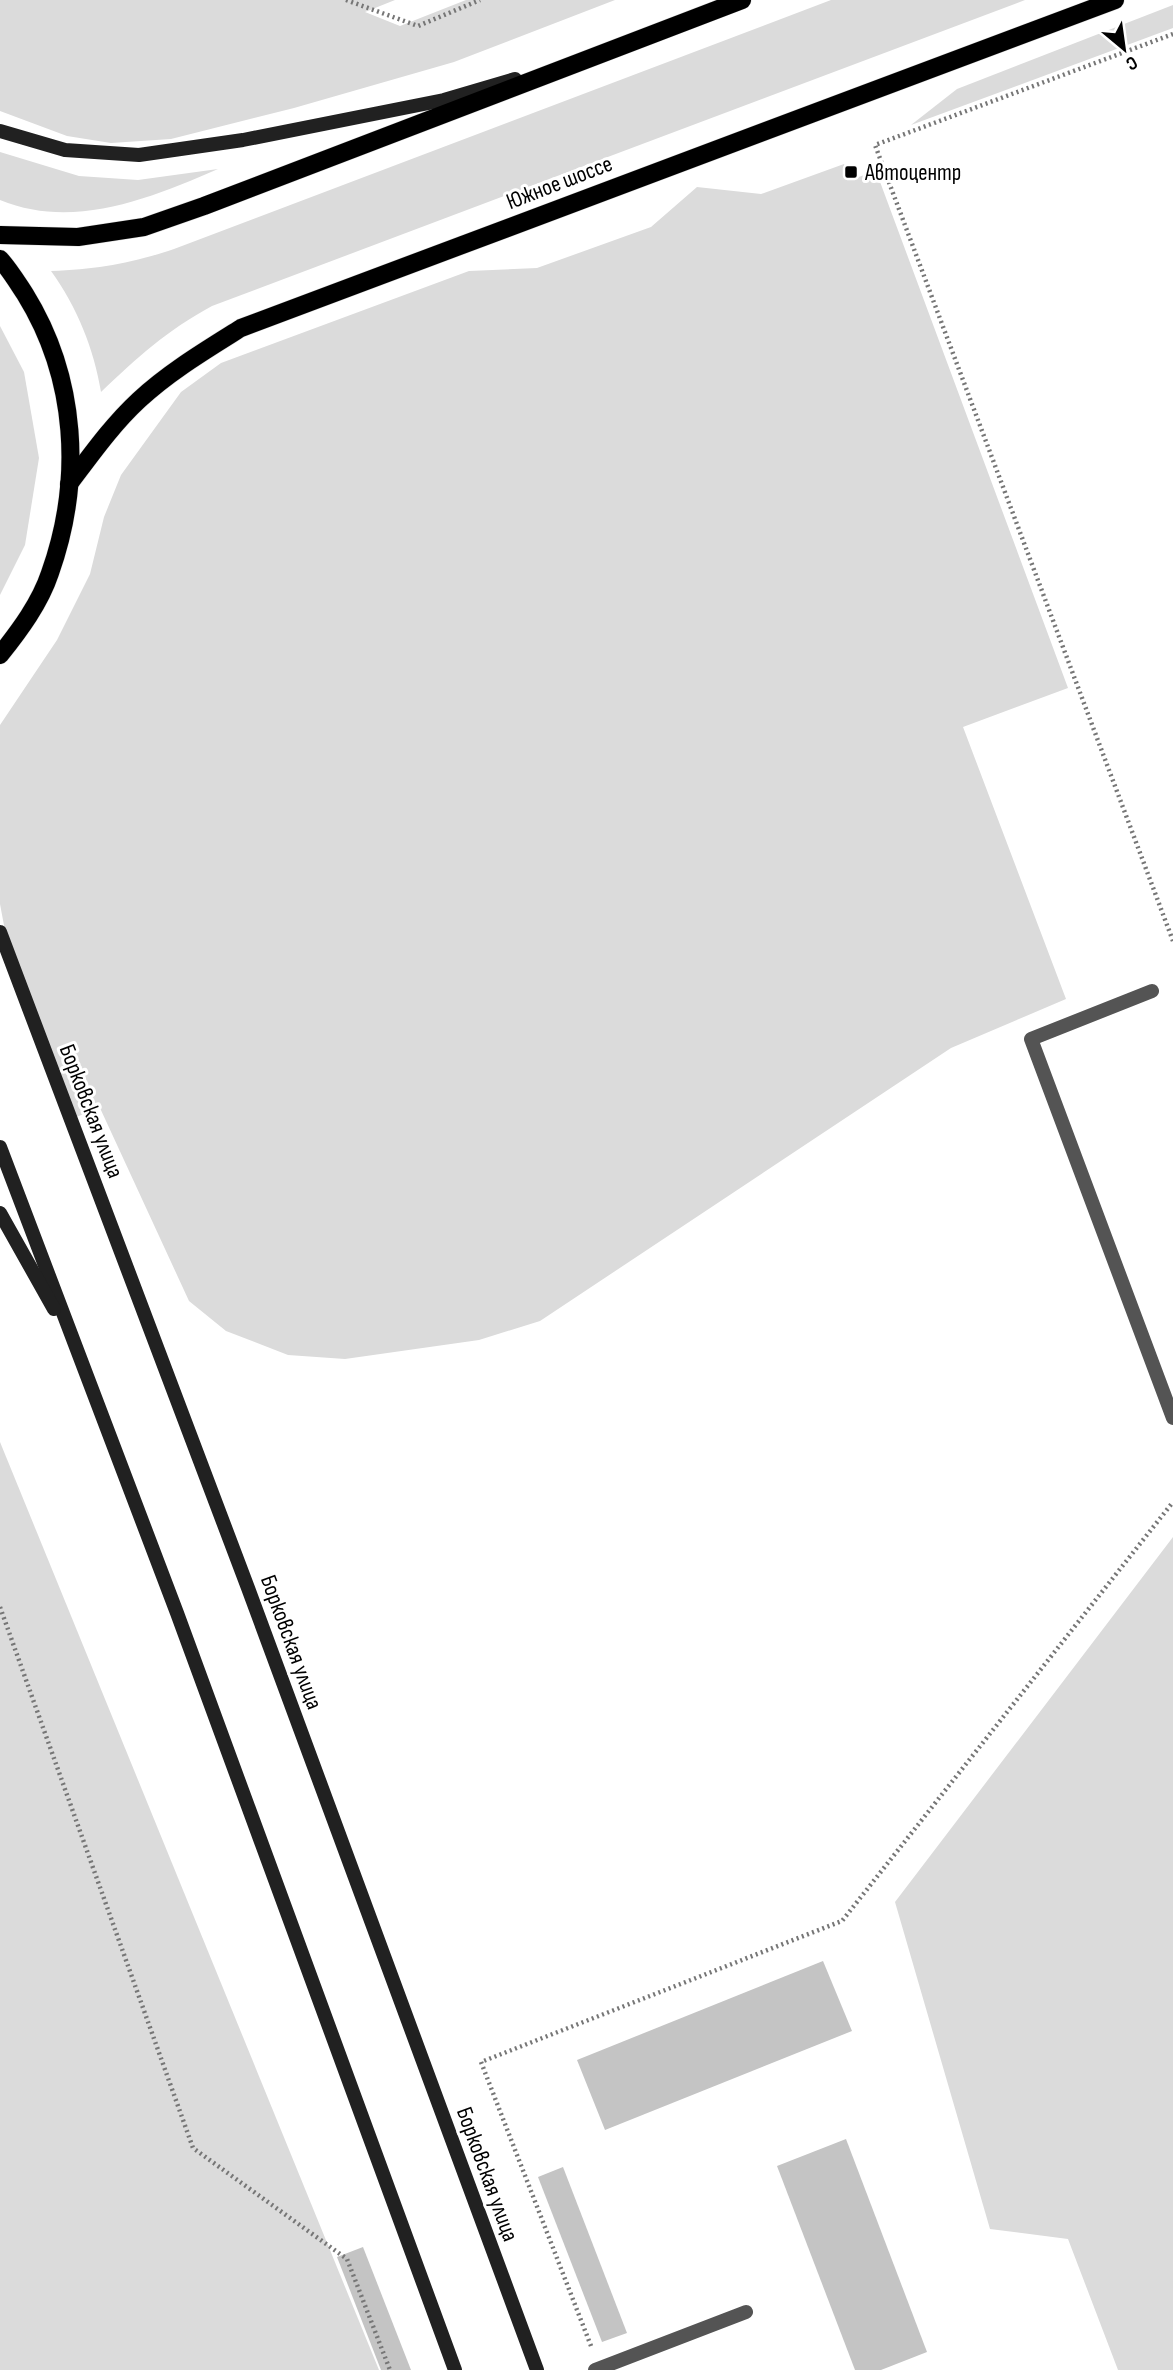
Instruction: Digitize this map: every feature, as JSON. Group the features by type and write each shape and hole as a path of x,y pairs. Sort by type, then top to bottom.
{"main road":[{"path":"0,235 78,237 144,227 742,0"},
{"name":"Южное шоссе","path":"69,484 105,436 139,400 179,369 241,328 1115,0"},
{"path":"0,131 65,150 139,155 243,140 444,100 617,48"},
{"path":"0,259 8,267 39,317 55,353 72,435 62,534 50,575 29,615 0,655"},
{"name":"Борковская улица","path":"0,932 243,1575 537,2370"},
{"path":"0,1147 182,1626 455,2370"},
{"path":"0,1213 77,1350"}],"lane":[{"path":"1152,991 1031,1039 1173,1418"},
{"path":"595,2370 746,2312"}],"path":[{"path":"346,0 418,26 480,0"},
{"path":"1173,34 875,145 1173,941"},
{"path":"589,2342 481,2062 842,1921 1173,1502"},
{"path":"0,1607 194,2148 347,2259 390,2370"}],"shaded area":[{"path":"0,0 395,0 365,12 400,26 466,0 615,0 454,62 294,108 171,139 111,143 67,136 0,111"},
{"path":"831,0 1025,0 212,306 153,345 101,392 83,329 69,299 51,271 113,265 174,249"},
{"path":"1173,5 1173,28 911,125 957,89"},
{"path":"0,152 79,176 138,180 218,169 138,200 83,211 55,212 27,209 0,200"},
{"path":"844,164 850,180 876,171 1068,688 963,727 1066,999 951,1048 540,1321 479,1340 345,1359 288,1355 226,1331 189,1301 100,1108 76,1117 6,936 0,904 0,725 57,640 90,574 104,517 121,475 181,392 221,363 469,271 537,268 651,227 697,187 761,194"},
{"path":"0,326 24,372 39,458 25,545 0,595"},
{"path":"0,1442 379,2370 0,2370"},
{"path":"1173,1537 1173,2370 1118,2370 1068,2239 990,2229 895,1902"}],"building":[{"path":"823,1961 852,2031 605,2130 577,2060"},
{"path":"846,2139 927,2352 881,2370 855,2370 777,2166"},
{"path":"563,2167 627,2333 602,2342 538,2177"},
{"path":"363,2247 411,2370 381,2370 337,2257"}],"place":[{"name":"Автоцентр","path":"851,172"}]}
